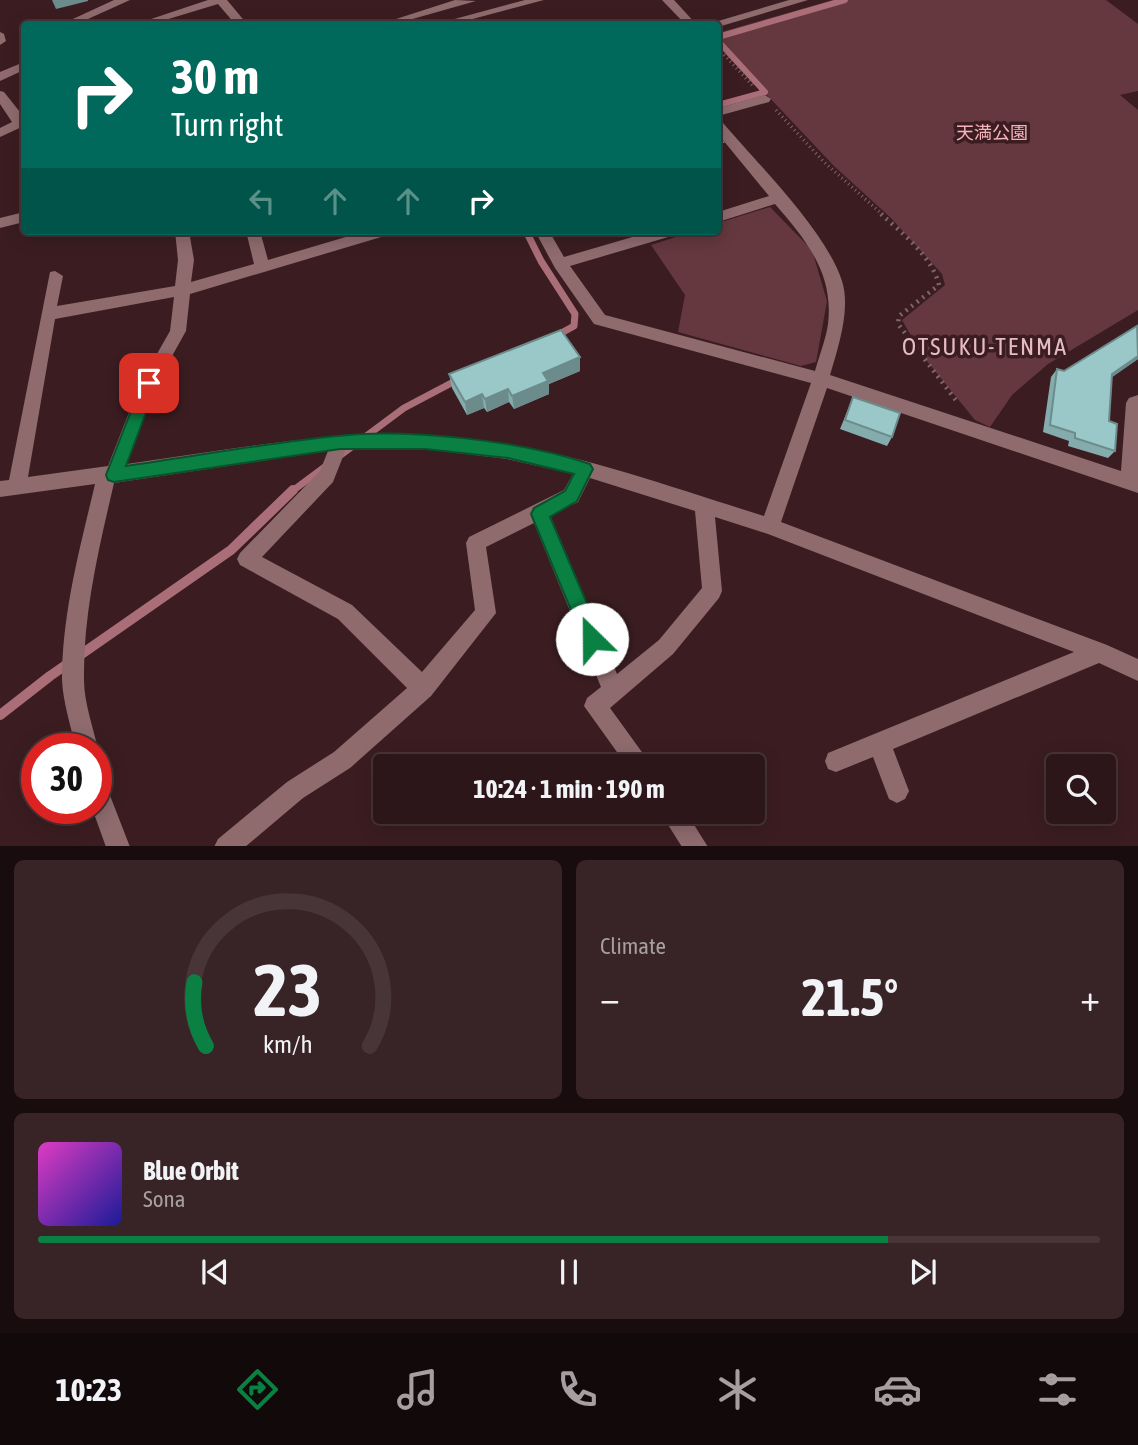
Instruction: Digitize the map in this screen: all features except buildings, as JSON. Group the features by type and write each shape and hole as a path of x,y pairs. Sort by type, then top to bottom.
{"street":[{"path":"78,21 124,0"},
{"path":"152,21 220,0 238,21"},
{"path":"402,19 470,0 484,20 538,0"},
{"path":"668,0 688,21"},
{"path":"721,22 802,0"},
{"path":"0,36 0,41"},
{"path":"0,78 21,68"},
{"path":"0,95 21,121"},
{"path":"721,111 765,99"},
{"path":"0,133 21,122"},
{"path":"721,130 812,238 835,282 836,324 821,379 770,526"},
{"path":"721,216 778,198"},
{"path":"0,223 21,218"},
{"path":"83,733 73,683 81,586 110,475 149,383 178,331 186,260 183,235"},
{"path":"254,235 262,265"},
{"path":"48,314 184,290 369,235"},
{"path":"544,235 559,264 600,320 821,379 1133,483 1135,403 1138,402"},
{"path":"559,264 657,235"},
{"path":"55,276 9,488 340,442 425,442 508,451 584,469 770,526 1100,652 1138,670"},
{"path":"340,442 327,476 247,559 345,612 423,688"},
{"path":"226,846 295,790 342,760 423,688 486,613 476,543 540,514 571,496 584,469"},
{"path":"632,754 595,706 666,647 712,591 704,505"},
{"path":"540,514 613,690"},
{"path":"836,761 1100,652"},
{"path":"879,743 897,791"},
{"path":"110,824 118,846"},
{"path":"680,824 696,846"}],"path":[{"path":"721,51 755,89"},
{"path":"765,99 830,168 895,227 935,268 940,279 939,285 899,316 898,324 980,432"}],"green space":[{"name":"天満公園","path":"833,0 1106,0 1138,24 1138,91 1120,95 1138,110 1138,310 1048,364 1012,395 990,427 975,420 922,355 902,320 945,285 942,274 891,218 834,166 721,46 721,32"},
{"path":"770,207 812,250 827,301 816,362 801,366 678,332 685,295 651,245 682,235 721,235 721,222"}],"waterway":[{"path":"721,36 845,0"},
{"path":"721,44 765,92 721,104"},
{"path":"528,235 541,261 575,314 574,326 554,337"},
{"path":"291,492 404,408 459,379"},
{"path":"0,715 50,676 231,550 293,490"}],"district":[{"name":"OTSUKU-TENMA","path":"985,346"}],"route":[{"path":"149,383 114,475 340,442 425,442 508,451 584,469 571,496 540,514 592,639"}]}
